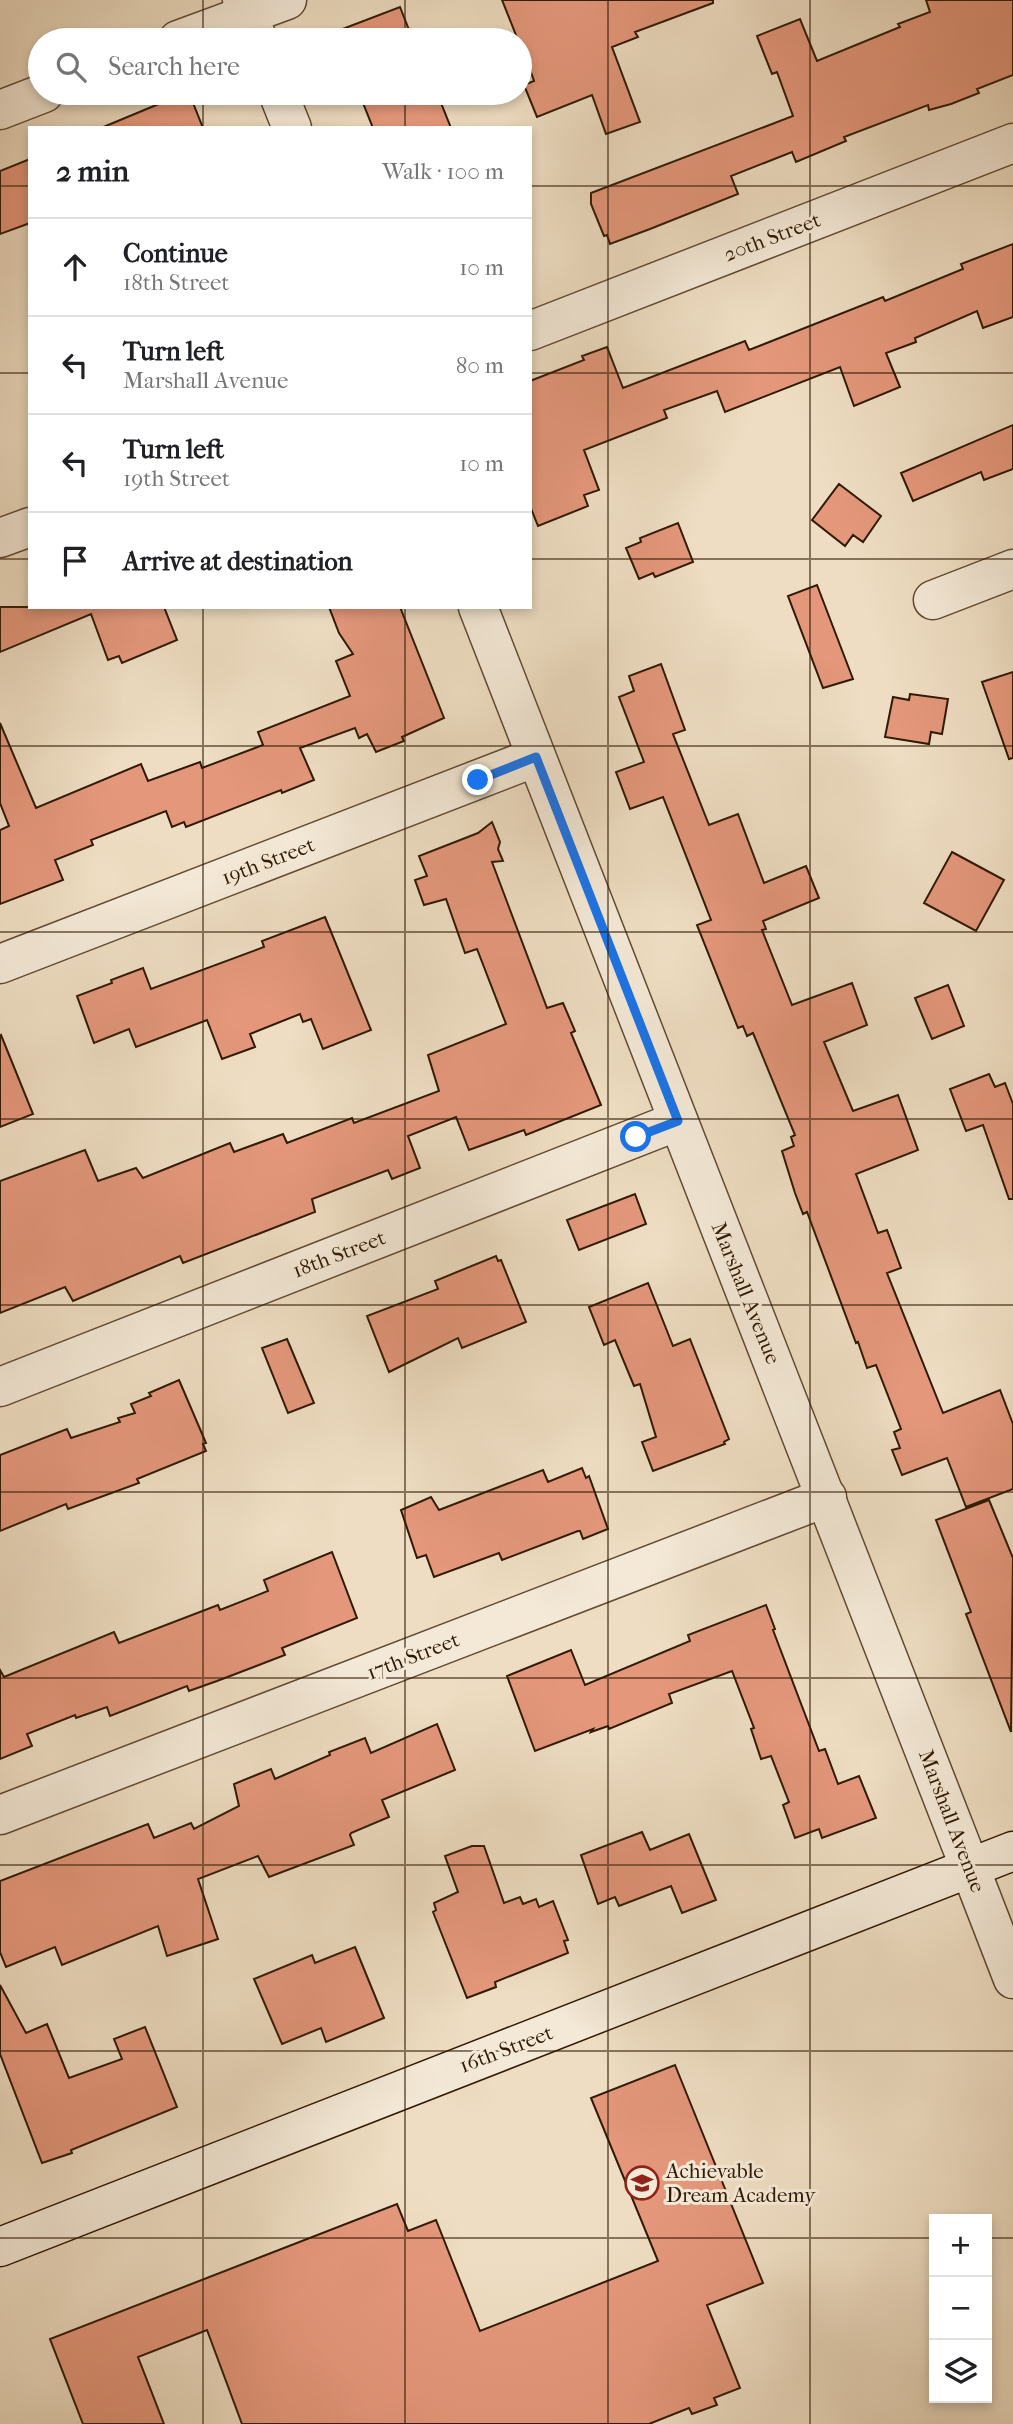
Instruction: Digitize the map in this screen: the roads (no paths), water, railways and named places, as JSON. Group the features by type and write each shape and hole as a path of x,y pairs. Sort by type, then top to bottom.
{"street":[{"path":"217,28 249,18 287,0"},
{"path":"0,110 28,99"},
{"path":"283,105 291,126"},
{"name":"20th Street","path":"532,330 1013,143"},
{"path":"0,538 28,528"},
{"path":"933,600 1013,569"},
{"name":"Marshall Avenue","path":"479,609 1013,1979"},
{"name":"19th Street","path":"0,964 536,757"},
{"name":"18th Street","path":"0,1387 678,1121"},
{"name":"17th Street","path":"0,1815 827,1497"},
{"name":"16th Street","path":"0,2247 1013,1851"}],"place":[{"name":"Achievable Dream Academy","path":"642,2183"}]}
